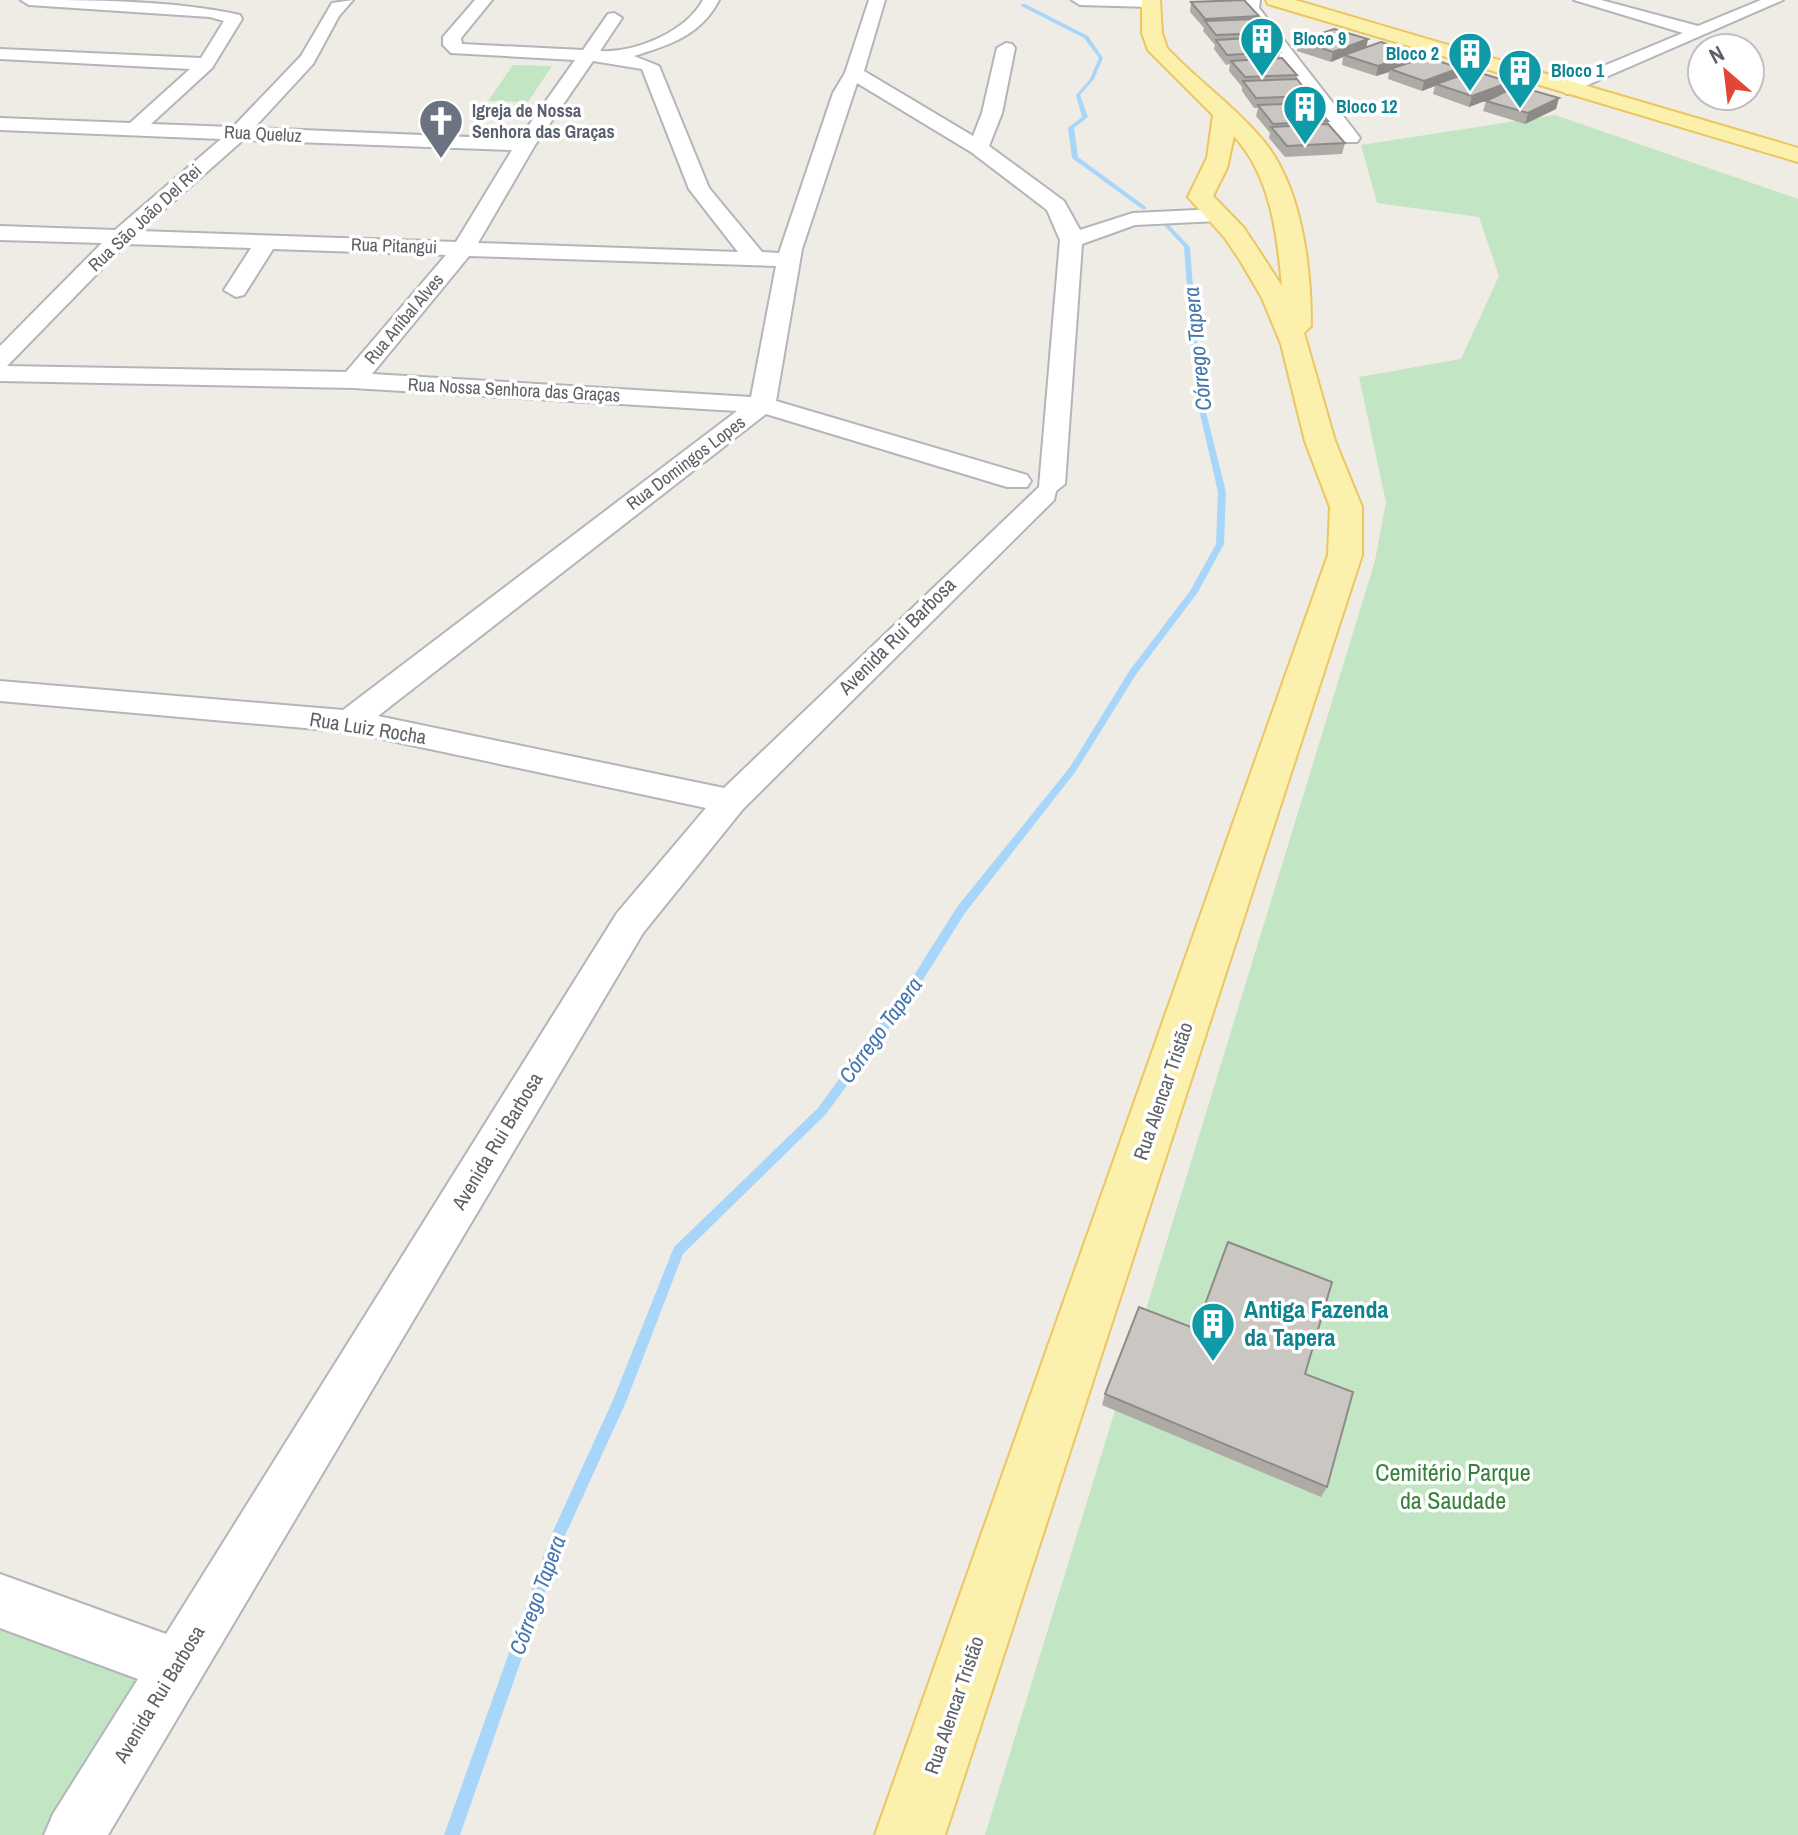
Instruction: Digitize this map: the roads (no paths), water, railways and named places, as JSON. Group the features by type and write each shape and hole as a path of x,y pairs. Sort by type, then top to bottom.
{"main road":[{"path":"1275,0 1798,155"},
{"name":"Rua Alencar Tristão","path":"1158,4 1158,50 1244,133 1271,174 1261,212 1298,295 1295,344"},
{"path":"1259,6 1297,8"},
{"path":"1223,116 1225,143 1209,206 1261,212"},
{"path":"1217,169 1247,168 1271,174"},
{"name":"Rua Alencar Tristão","path":"910,1835 1345,555 1346,507 1320,441 1295,344 1269,286 1235,233 1209,206"}],"street":[{"path":"29,0 229,16 234,24 206,64 137,127"},
{"path":"94,6 114,0"},
{"name":"Rua São João Del Rei","path":"0,360 120,237 239,133 307,60 315,49 322,25 345,0"},
{"path":"484,0 452,37 452,45 457,49 616,57 643,62 655,72 699,189 755,258"},
{"path":"616,57 688,29 703,16 711,0"},
{"name":"Rua Domingos Lopes","path":"350,721 762,405 788,260 877,0"},
{"path":"1080,0 1158,4"},
{"path":"1582,0 1700,32 1775,0"},
{"path":"1259,6 1350,138"},
{"name":"Rua Aníbal Alves","path":"353,380 463,249 525,145 614,18"},
{"path":"1567,88 1686,38"},
{"path":"978,148 992,113 1006,48"},
{"path":"0,54 206,64"},
{"path":"848,83 879,88 978,148 1056,206 1068,227 1071,240 1032,487"},
{"name":"Rua Queluz","path":"0,124 137,127 525,145"},
{"path":"1056,206 1133,219"},
{"path":"1071,240 1133,219 1179,215 1209,206"},
{"name":"Rua Pitangui","path":"0,233 788,260"},
{"path":"236,290 267,241"},
{"name":"Rua Nossa Senhora das Graças","path":"0,373 353,380 762,405 1032,487"},
{"name":"Avenida Rui Barbosa","path":"74,1835 630,923 731,801 1032,487"},
{"name":"Rua Luiz Rocha","path":"0,691 350,721 731,801"},
{"path":"0,1601 176,1665"}],"waterway":[{"name":"Córrego Tapera","path":"1023,5 1086,37 1101,58 1092,79 1078,95 1085,117 1071,128 1075,158 1144,208"},
{"name":"Córrego Tapera","path":"452,1835 557,1538 619,1402 678,1251 822,1111 910,991 961,910 1073,769 1133,672 1194,592 1220,544 1222,492 1198,392 1187,247 1165,223"}],"place":[{"name":"Bloco 9","path":"1262,78"},
{"name":"Bloco 2","path":"1470,93"},
{"name":"Bloco 1","path":"1520,110"},
{"name":"Bloco 12","path":"1305,146"},
{"name":"Igreja de Nossa Senhora das Graças","path":"441,160"},
{"name":"Antiga Fazenda da Tapera","path":"1213,1363"}],"park label":[{"name":"Cemitério Parque da Saudade","path":"1453,1487"}]}
